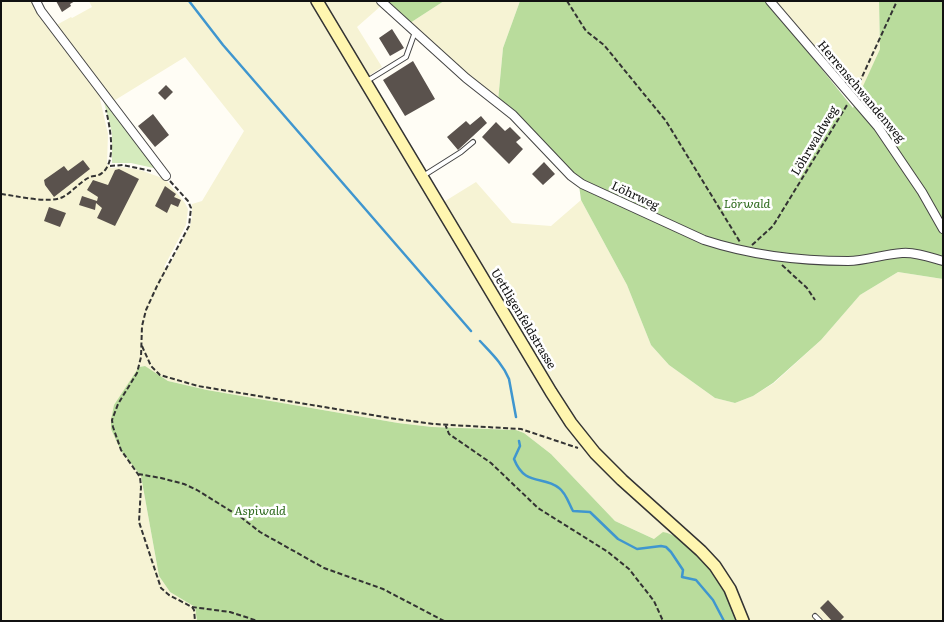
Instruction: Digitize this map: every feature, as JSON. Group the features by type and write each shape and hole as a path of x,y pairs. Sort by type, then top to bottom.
{"main road":[{"name":"Uettligenfeldstrasse","path":"317,1 421,177 571,423 595,453 622,480 701,551 715,566 730,589 743,621"}],"street":[{"path":"36,1 41,11 166,176"},
{"name":"Löhrweg","path":"382,1 466,78 513,115 571,176 582,184 704,240 745,251 773,256 850,261 903,253 922,254 943,261"},
{"name":"Herrenschwandenweg","path":"770,1 878,127 922,192 943,229"}],"lane":[{"path":"365,83 406,57 415,32"},
{"path":"421,177 461,152 473,142"},
{"path":"815,616 820,621"}],"path":[{"path":"567,1 586,31 604,45 666,121 745,251"},
{"name":"Löhrwaldweg","path":"745,251 773,226 852,97 897,1"},
{"path":"105,109 110,134 110,166"},
{"path":"1,194 48,200 58,199 90,177 101,175 110,166 122,165 140,167 166,176 188,201 191,208 191,217 184,236 146,310 142,326 142,344 138,373 118,404 112,420 112,427 121,450 138,474 141,487 139,522 161,588 169,595 192,607 230,612 258,621"},
{"path":"773,256 807,288 815,300"},
{"path":"142,344 147,360 155,371 166,378 198,386 396,419 527,430 595,453"},
{"path":"445,424 449,434 490,463 538,508 608,552 629,569 654,601 663,621"},
{"path":"138,474 184,484 197,490 242,518 260,532 324,568 383,589 444,621"},
{"path":"192,607 195,621"}],"shaded area":[{"path":"1,1 33,1 51,28 92,7 89,1 312,1 547,393 682,539 654,539 615,521 551,454 524,433 516,430 432,427 398,423 207,390 168,381 144,366 139,367 121,451 141,476 159,576 170,592 195,607 197,621 1,621","holes":["185,57 244,131 202,201 192,204 190,226 168,268 164,267 186,225 188,209 165,179 140,170 122,167 111,168 107,164 108,134 100,99 107,95 112,102"]},
{"path":"322,1 378,1 382,5 357,27 382,67 367,77"},
{"path":"444,1 520,1 503,48 498,101 410,23"},
{"path":"772,1 879,1 880,49 859,97 823,60"},
{"path":"476,182 512,223 551,226 581,200 627,285 651,345 669,365 715,398 735,403 753,396 774,383 821,340 860,295 898,272 943,279 943,621 748,621 744,610 613,466 575,421 442,203"}],"green space":[{"path":"386,1 444,1 410,23"},
{"name":"Lörwald","path":"520,1 767,1 853,108 880,49 879,1 943,1 943,279 898,272 860,295 821,340 773,383 753,396 735,403 715,398 669,365 651,345 627,285 581,200 579,185 498,101 503,48"},
{"path":"103,98 158,169 131,163 112,163 112,133"},
{"name":"Aspiwald","path":"145,366 168,381 207,390 398,423 432,427 516,430 524,433 551,454 615,521 654,539 663,532 672,535 690,546 719,580 738,621 197,621 195,607 170,592 159,576 141,476 121,451 111,429 114,405 139,367"}],"building":[{"path":"56,1 75,1 62,12"},
{"path":"392,29 404,48 390,56 379,38"},
{"path":"413,61 435,99 405,116 383,80"},
{"path":"166,85 173,92 165,100 158,93"},
{"path":"153,114 169,135 155,147 138,126"},
{"path":"481,116 487,123 458,150 447,137 466,121 470,125"},
{"path":"496,122 505,131 510,127 521,138 516,142 523,149 509,164 482,137"},
{"path":"83,160 90,169 54,197 45,185 44,180 64,166 68,171"},
{"path":"544,162 555,174 543,185 532,174"},
{"path":"119,169 139,179 115,226 97,218 102,208 96,203 95,210 79,205 82,196 97,201 98,197 87,190 93,180 108,185 115,170"},
{"path":"165,186 176,194 174,197 181,200 178,207 171,204 167,213 155,206"},
{"path":"49,207 66,213 60,227 44,221"},
{"path":"828,600 844,617 840,621 832,621 820,608"}],"waterway":[{"path":"189,1 223,45 471,331"},
{"path":"480,341 503,368 509,379 516,417"},
{"path":"519,441 520,446 514,459 523,474 553,484 561,490 573,511 590,512 618,539 637,549 666,547 683,570 682,577 696,580 713,600 724,621"}]}
